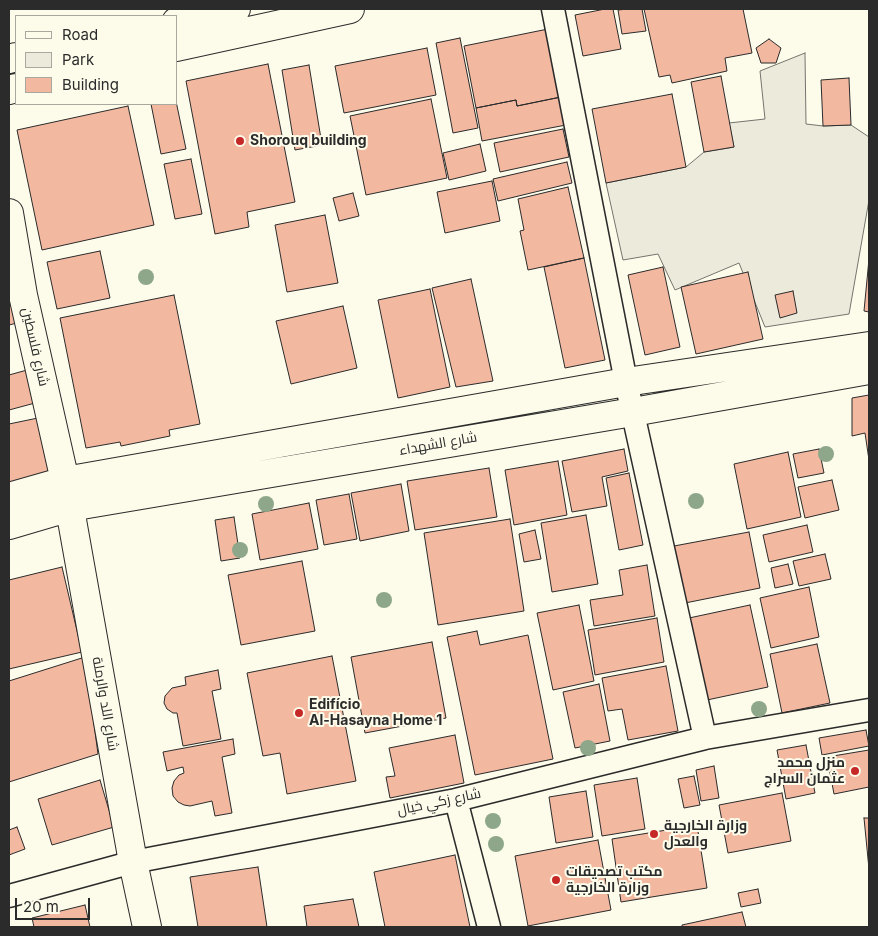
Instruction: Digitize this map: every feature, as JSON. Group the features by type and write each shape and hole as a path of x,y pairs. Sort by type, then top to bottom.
{"street":[{"path":"178,22 236,9"},
{"path":"178,47 350,9"},
{"path":"553,9 626,382 705,738"},
{"name":"شارع فلسطين","path":"9,213 23,295 68,494"},
{"name":"شارع الشهداء","path":"9,524 68,494 626,382 869,346"},
{"name":"شارع الشهداء","path":"9,497 68,494 634,412 869,370"},
{"name":"شارع اللد والرملة","path":"68,494 133,862 147,927"},
{"name":"شارع زكي خيال","path":"9,896 133,862 456,800 705,738 869,710"},
{"path":"456,800 488,927"}],"green space":[{"path":"805,53 806,124 823,126 851,125 869,137 869,200 849,314 765,327 739,263 675,290 658,254 623,260 606,183 686,167 704,152 734,147 729,123 765,119 760,71"}],"building":[{"path":"613,9 621,49 583,56 575,15"},
{"path":"642,9 646,31 622,34 618,10"},
{"path":"644,9 743,9 752,53 725,58 727,71 672,83 670,75 659,77"},
{"path":"548,29 561,97 517,106 516,100 476,108 464,46"},
{"path":"460,38 478,128 453,133 436,43"},
{"path":"769,39 781,48 776,63 761,63 756,48"},
{"path":"427,48 436,95 344,113 335,66"},
{"name":"Shorouq building","path":"268,64 295,202 247,212 249,227 215,234 186,81"},
{"path":"309,65 322,145 295,150 282,70"},
{"path":"721,76 734,147 704,152 691,82"},
{"path":"849,78 851,125 823,126 821,80"},
{"path":"672,94 686,167 606,183 592,109"},
{"path":"561,97 566,125 482,141 476,108 516,100 517,106"},
{"path":"431,99 447,178 366,195 350,116"},
{"path":"151,105 177,105 186,149 161,154"},
{"path":"128,106 154,225 42,250 17,130"},
{"path":"563,129 569,157 500,172 494,143"},
{"path":"480,144 486,171 449,180 443,153"},
{"path":"191,159 202,214 175,219 164,164"},
{"path":"567,162 572,183 498,201 493,179"},
{"path":"492,181 500,221 445,233 437,192"},
{"path":"568,187 584,258 528,270 520,231 524,230 518,199"},
{"path":"353,193 359,216 339,221 333,198"},
{"path":"325,215 338,283 287,292 275,225"},
{"path":"100,251 110,298 57,309 47,262"},
{"path":"584,258 605,360 565,368 544,267"},
{"path":"869,259 869,312 864,311"},
{"path":"663,267 680,347 645,355 628,275"},
{"path":"9,270 21,322 9,325"},
{"path":"748,272 763,339 696,354 681,287"},
{"path":"471,279 493,381 456,387 432,288"},
{"path":"430,289 450,387 398,398 378,300"},
{"path":"793,291 797,313 780,318 775,295"},
{"path":"174,295 200,424 169,430 170,436 121,446 120,442 86,448 60,318"},
{"path":"343,306 357,368 291,384 276,321"},
{"path":"27,370 35,403 9,410 9,375"},
{"path":"869,395 869,460 865,433 852,436 852,398"},
{"path":"38,418 52,477 9,487 9,424"},
{"path":"624,449 628,471 602,477 607,506 572,512 562,461"},
{"path":"819,449 824,473 798,478 793,454"},
{"path":"788,452 801,517 747,529 734,464"},
{"path":"558,461 567,515 514,525 505,470"},
{"path":"489,468 497,517 415,530 407,481"},
{"path":"629,473 643,545 619,550 606,478"},
{"path":"832,480 839,510 805,518 798,487"},
{"path":"401,484 409,531 360,541 351,493"},
{"path":"349,494 357,539 324,545 316,500"},
{"path":"309,503 318,549 260,560 252,514"},
{"path":"586,515 598,584 552,592 541,523"},
{"path":"234,517 240,558 221,561 215,520"},
{"path":"510,519 524,611 438,625 424,533"},
{"path":"807,525 813,552 769,562 763,535"},
{"path":"535,530 541,559 524,562 519,534"},
{"path":"749,532 760,588 685,603 674,546"},
{"path":"825,554 831,579 799,586 793,561"},
{"path":"302,561 315,631 241,645 228,575"},
{"path":"788,564 793,584 775,588 771,568"},
{"path":"647,565 655,616 594,626 590,600 623,595 619,570"},
{"path":"62,567 82,652 9,669 9,580"},
{"path":"809,587 819,637 771,648 760,598"},
{"path":"579,605 594,681 553,690 537,613"},
{"path":"750,605 768,687 707,700 689,618"},
{"path":"657,618 664,662 595,675 588,630"},
{"path":"477,631 480,645 528,635 553,759 475,775 447,637"},
{"path":"432,642 446,718 365,733 351,657"},
{"path":"817,644 830,703 782,713 770,654"},
{"name":"Edifício Al-Hasayna Home 1","path":"332,656 356,781 287,794 280,753 263,756 247,673"},
{"path":"85,657 98,754 9,782 9,681"},
{"path":"666,666 678,731 628,740 622,709 608,711 602,678"},
{"path":"218,670 221,689 212,691 221,739 183,746 177,713 167,709 164,703 165,696 172,688 186,685 185,677"},
{"path":"599,684 610,741 575,748 563,692"},
{"path":"866,730 869,746 822,755 819,738"},
{"path":"455,735 464,783 390,798 386,777 395,776 389,748"},
{"path":"233,739 235,754 222,757 232,813 215,816 212,801 190,806 178,802 173,796 172,788 174,781 179,775 184,773 183,767 167,771 163,752"},
{"path":"806,745 815,793 786,799 777,750"},
{"path":"869,750 869,787 834,794 827,757"},
{"path":"714,766 719,798 701,801 696,770"},
{"path":"694,776 700,805 684,808 678,779"},
{"path":"637,778 645,829 602,836 594,785"},
{"path":"100,780 114,827 52,845 38,799"},
{"path":"586,791 593,837 556,843 549,797"},
{"path":"782,793 791,841 728,853 719,805"},
{"path":"864,818 869,818 869,869"},
{"path":"697,825 707,888 621,902 612,839"},
{"path":"17,827 25,849 9,855 9,830"},
{"path":"598,840 611,910 528,926 515,856"},
{"path":"455,855 470,927 385,927 374,872"},
{"path":"258,867 267,927 198,927 190,877"},
{"path":"758,889 761,903 741,907 738,893"},
{"path":"353,899 359,927 307,927 304,906"},
{"path":"85,905 90,927 34,927 32,918"},
{"path":"742,912 746,927 682,927 682,925"}],"place":[{"name":"Shorouq building","path":"240,141"},
{"name":"Edifício Al-Hasayna Home 1","path":"299,713"},
{"name":"منزل محمد عثمان السراج","path":"855,771"},
{"name":"وزارة الخارجية والعدل","path":"654,834"},
{"name":"مكتب تصديقات وزارة الخارجية","path":"556,880"}]}
